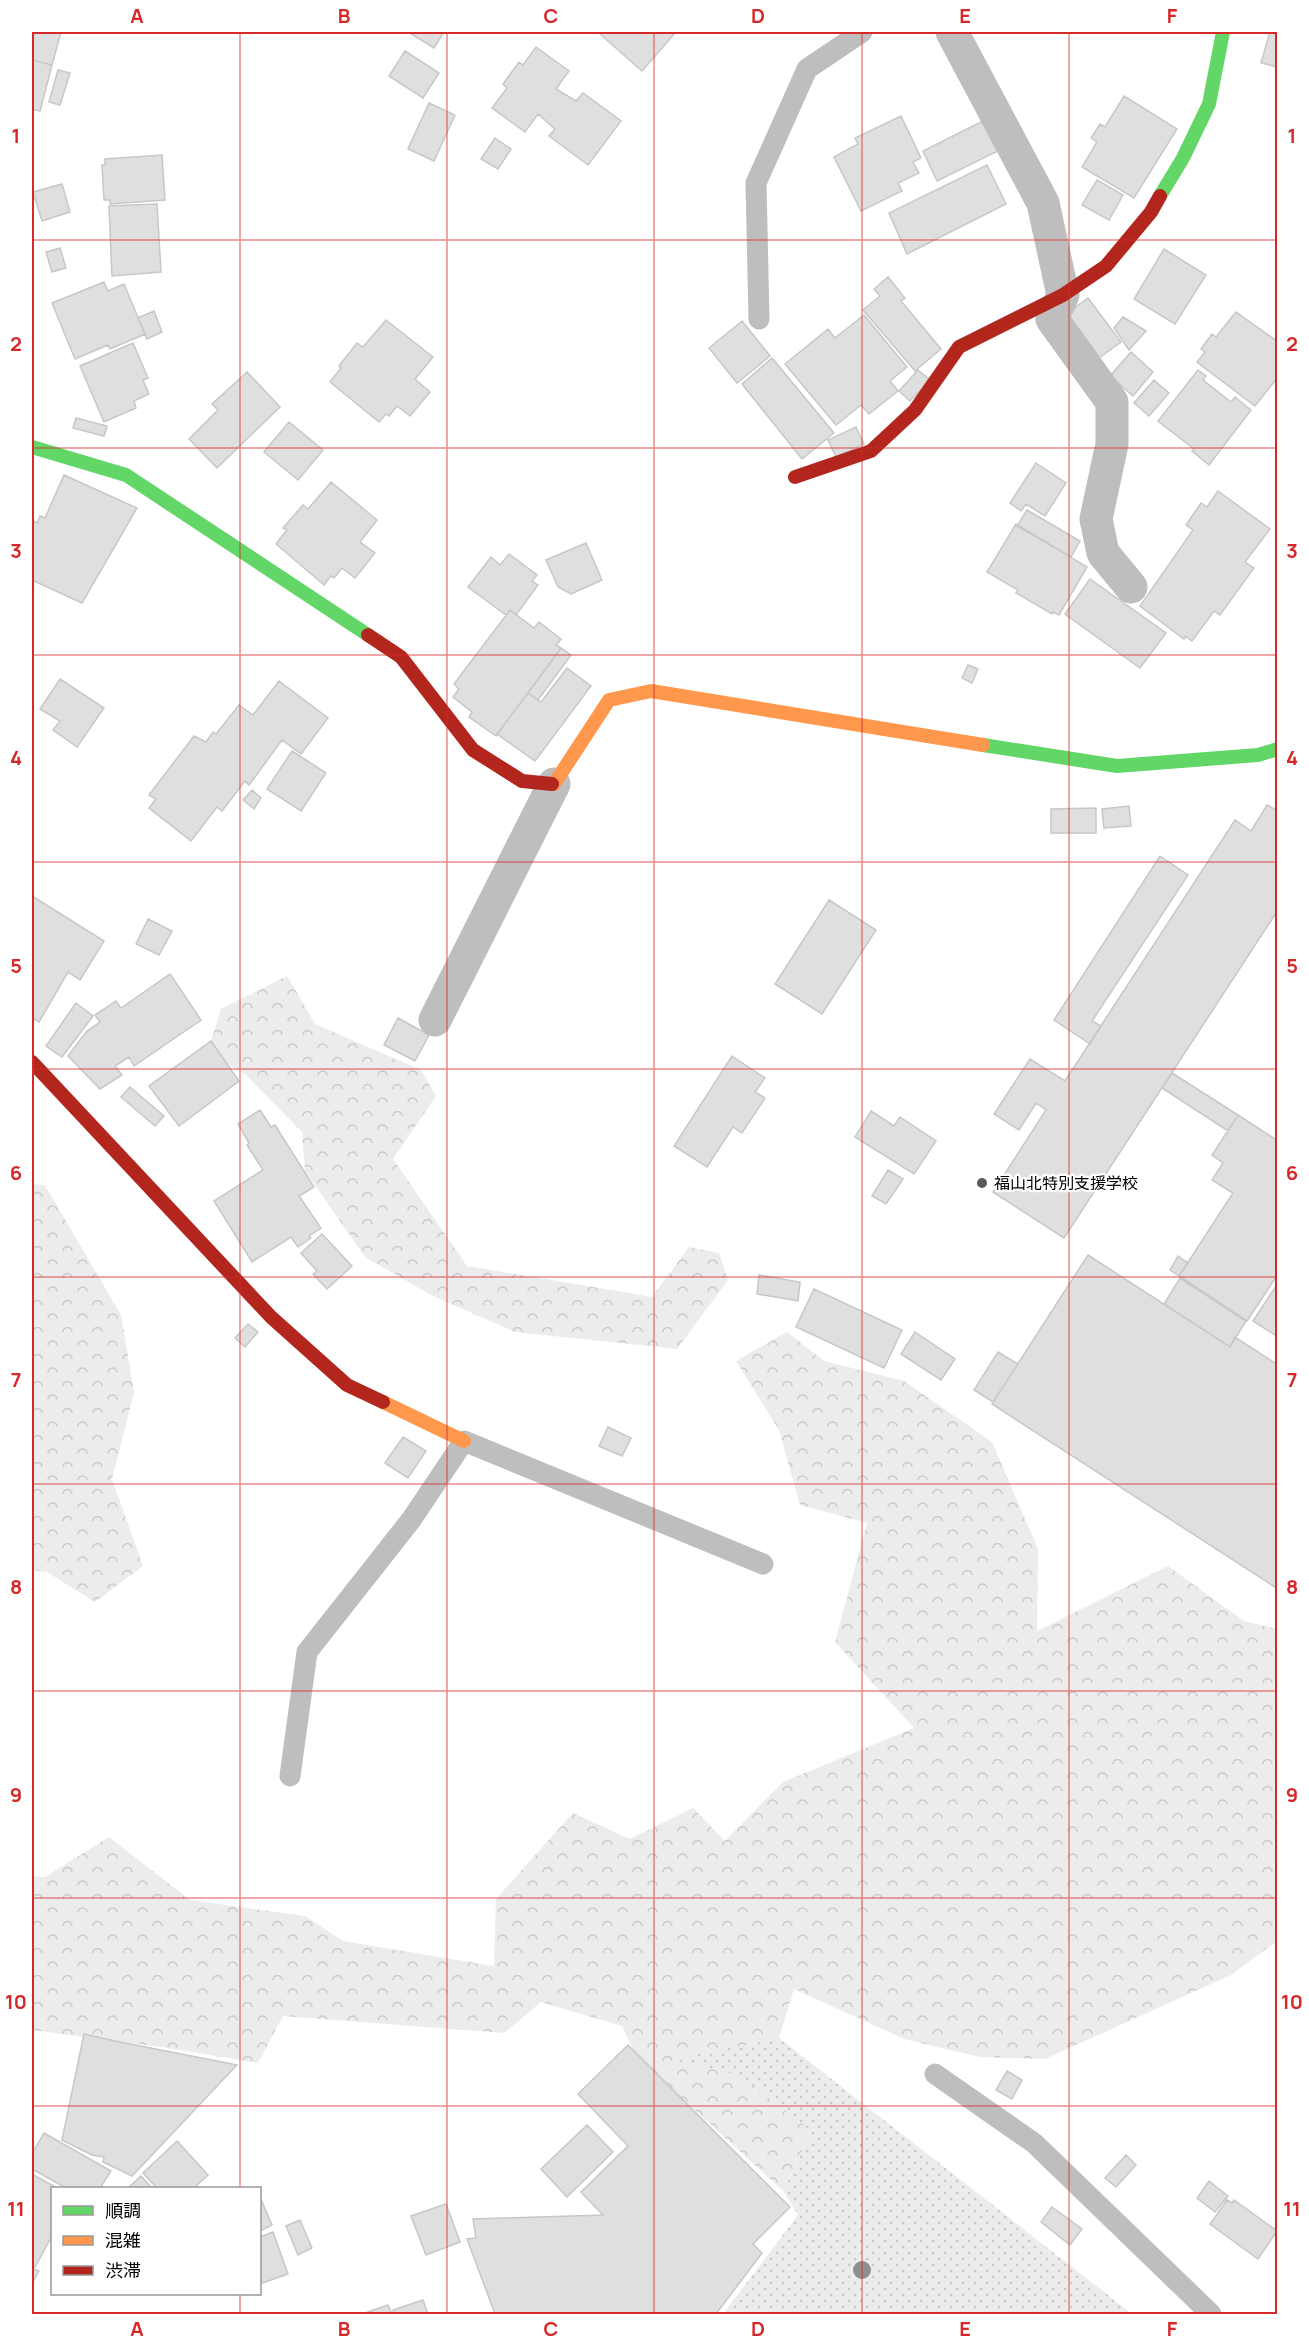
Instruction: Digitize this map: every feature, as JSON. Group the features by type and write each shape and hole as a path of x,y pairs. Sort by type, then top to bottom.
{"street":[{"path":"952,32 1042,203 1063,295 1052,319 1112,402 1112,444 1096,519 1103,553 1131,587"},
{"path":"795,477 871,451 915,410 959,347 1063,295 1106,266 1151,212 1183,158 1209,104 1223,32"},
{"path":"32,447 126,475 401,657 473,750 522,782 554,784"},
{"path":"435,1020 554,784 609,700 651,691 1117,766 1258,755 1278,749"},
{"path":"32,1062 271,1317 347,1385 465,1441"}],"lane":[{"path":"759,319 756,183 807,69 861,32"},
{"path":"290,1776 307,1652 411,1520 465,1441 763,1564"},
{"path":"935,2074 1034,2143 1211,2314"}],"green space":[{"path":"287,976 315,1024 421,1070 436,1096 393,1159 467,1266 652,1297 689,1247 719,1253 728,1280 677,1349 515,1332 433,1296 365,1257 305,1171 302,1132 245,1074 207,1054 221,1009"},
{"path":"32,1184 45,1185 121,1315 134,1392 112,1479 143,1566 95,1602 47,1572 32,1570"},
{"path":"787,1332 824,1361 904,1381 992,1442 1038,1549 1037,1631 1168,1566 1244,1621 1277,1629 1277,1941 1231,1975 1045,2059 980,2057 904,2039 794,1989 779,2038 671,2060 739,2075 812,2131 783,2191 636,2056 622,2026 541,2002 504,2033 283,2016 258,2063 168,2048 32,2030 32,1876 45,1877 109,1837 190,1900 305,1916 343,1941 494,1966 496,1899 573,1813 630,1839 693,1808 725,1841 783,1782 914,1728 835,1642 867,1523 800,1505 779,1430 736,1361"},
{"path":"779,2038 1132,2314 723,2314 798,2215 783,2191 812,2131 669,2060"}],"building":[{"path":"32,32 61,32 52,65 32,60"},
{"path":"408,32 444,32 434,48"},
{"path":"602,32 676,32 642,71 600,34"},
{"path":"1270,32 1278,32 1278,67 1261,63"},
{"path":"536,47 569,71 556,89 576,101 583,93 621,121 588,165 549,136 555,129 538,114 525,132 492,108 507,88 503,84 519,62 523,65"},
{"path":"405,51 439,73 423,98 389,76"},
{"path":"32,60 52,65 40,111 32,109"},
{"path":"58,70 70,73 60,105 49,102"},
{"path":"1124,96 1177,129 1134,198 1082,167 1097,142 1091,138 1100,124 1105,127"},
{"path":"429,103 455,115 434,161 408,149"},
{"path":"901,116 921,158 913,162 919,173 898,183 902,191 861,211 834,157 858,144 855,138"},
{"path":"985,120 1000,150 937,181 923,151"},
{"path":"495,138 511,149 498,169 481,159"},
{"path":"162,155 165,200 110,204 110,200 104,200 102,165 105,165 105,159"},
{"path":"987,165 1006,204 907,254 889,213"},
{"path":"1097,180 1123,195 1109,220 1082,205"},
{"path":"62,184 70,212 42,221 33,192"},
{"path":"157,204 161,272 112,276 109,206"},
{"path":"60,248 66,268 52,272 46,252"},
{"path":"1164,249 1206,275 1175,324 1134,299"},
{"path":"888,277 905,298 901,301 941,349 915,371 863,310 880,296 874,289"},
{"path":"104,282 108,291 124,284 145,334 110,349 108,345 75,359 52,303"},
{"path":"1088,298 1121,342 1096,360 1064,316"},
{"path":"154,311 162,332 147,339 138,318"},
{"path":"1236,312 1278,342 1278,377 1255,406 1197,362 1205,352 1201,349 1212,334 1216,337"},
{"path":"864,315 907,367 890,381 898,391 869,414 861,405 836,425 785,364 828,329 835,338"},
{"path":"1123,317 1146,331 1129,350 1114,328"},
{"path":"386,320 433,357 415,379 430,392 410,416 397,406 389,416 386,414 379,422 330,382 357,343 363,347"},
{"path":"742,321 770,356 737,383 709,348"},
{"path":"133,343 148,378 143,380 149,394 134,401 136,408 104,422 80,366"},
{"path":"1131,352 1153,372 1133,396 1110,376"},
{"path":"772,358 834,433 802,459 742,384"},
{"path":"918,370 930,380 910,401 899,391"},
{"path":"1198,370 1206,376 1203,380 1231,402 1235,397 1251,410 1209,465 1192,451 1194,449 1158,421"},
{"path":"247,372 280,407 217,468 189,439 218,410 212,404"},
{"path":"1154,380 1169,393 1149,416 1134,403"},
{"path":"76,418 107,426 104,436 73,428"},
{"path":"289,422 323,450 298,480 264,452"},
{"path":"856,427 864,444 836,457 828,440"},
{"path":"1036,463 1066,483 1045,516 1026,504 1021,511 1010,503"},
{"path":"64,475 137,508 82,603 32,580 32,520 37,523 40,516 45,518"},
{"path":"331,482 377,520 360,542 375,553 355,578 342,568 324,585 276,544 287,530 283,528 303,505 308,509"},
{"path":"1218,491 1270,529 1245,562 1254,568 1220,615 1214,611 1192,641 1185,636 1184,639 1140,606 1193,530 1186,525 1201,503 1207,507"},
{"path":"1027,510 1080,541 1071,557 1017,526"},
{"path":"1016,524 1087,567 1059,615 1053,612 1052,614 1016,593 1018,590 987,572"},
{"path":"586,543 602,580 571,594 558,587 546,560"},
{"path":"509,554 537,575 532,581 538,585 516,615 510,610 506,615 468,587 491,557 500,565"},
{"path":"1090,579 1166,633 1140,668 1065,614"},
{"path":"510,610 534,628 539,622 561,639 556,645 561,648 496,736 469,717 472,712 453,697 459,689 454,684"},
{"path":"561,648 571,655 538,700 528,693"},
{"path":"968,665 978,669 972,683 962,678"},
{"path":"567,668 591,686 535,761 497,734 528,693 541,702"},
{"path":"60,679 104,708 77,747 53,730 60,721 40,709"},
{"path":"279,681 328,718 301,754 282,740 249,785 245,781 222,811 217,807 191,841 149,808 156,799 149,795 194,736 206,742 213,732 216,734 239,705 253,715"},
{"path":"292,751 326,773 301,811 267,789"},
{"path":"252,790 261,798 254,809 243,800"},
{"path":"1267,805 1278,811 1278,910 1064,1238 993,1192 1046,1110 1036,1103 1019,1130 994,1114 1030,1059 1065,1081 1235,820 1251,831"},
{"path":"1129,806 1131,826 1104,828 1102,809"},
{"path":"1096,808 1096,833 1051,833 1051,809"},
{"path":"1160,856 1188,875 1092,1021 1101,1026 1090,1044 1054,1020"},
{"path":"32,896 104,941 80,980 68,972 39,1022 32,1018"},
{"path":"829,900 876,930 822,1014 775,984"},
{"path":"148,919 172,931 159,955 136,944"},
{"path":"170,974 201,1020 134,1066 129,1057 115,1066 122,1075 100,1089 68,1056 87,1031 100,1022 95,1015 116,1001 121,1008"},
{"path":"76,1003 93,1016 62,1057 46,1046"},
{"path":"398,1018 429,1035 415,1061 384,1045"},
{"path":"211,1041 239,1081 179,1126 149,1086"},
{"path":"732,1056 765,1078 755,1092 765,1098 742,1133 733,1127 707,1167 674,1146"},
{"path":"1172,1073 1238,1115 1228,1131 1162,1088"},
{"path":"130,1087 164,1116 155,1126 121,1097"},
{"path":"260,1110 271,1127 275,1125 314,1187 299,1196 321,1228 298,1247 291,1237 252,1262 214,1201 263,1170 247,1145 249,1143 238,1124"},
{"path":"871,1111 894,1126 900,1117 936,1141 914,1174 855,1137"},
{"path":"1238,1115 1275,1139 1278,1135 1278,1274 1247,1321 1179,1276 1233,1193 1212,1180 1223,1163 1212,1155"},
{"path":"888,1170 903,1179 886,1204 872,1196"},
{"path":"322,1234 352,1266 327,1289 313,1274 317,1271 301,1253"},
{"path":"1088,1255 1230,1347 1235,1337 1278,1365 1278,1589 992,1404"},
{"path":"1178,1256 1188,1263 1179,1276 1170,1270"},
{"path":"759,1275 800,1282 798,1301 757,1294"},
{"path":"1180,1278 1246,1321 1230,1347 1164,1304"},
{"path":"1278,1283 1278,1337 1253,1321"},
{"path":"814,1289 902,1330 884,1368 796,1327"},
{"path":"248,1324 258,1332 245,1347 235,1338"},
{"path":"915,1332 955,1359 941,1380 901,1354"},
{"path":"998,1352 1018,1364 993,1402 974,1390"},
{"path":"608,1427 631,1438 622,1456 599,1446"},
{"path":"403,1437 426,1451 408,1478 385,1463"},
{"path":"84,2034 237,2065 132,2176 103,2162 104,2157 92,2155 62,2140"},
{"path":"628,2045 790,2207 753,2244 762,2253 716,2314 495,2314 467,2239 476,2238 473,2219 603,2215 581,2192 628,2146 578,2094"},
{"path":"1007,2071 1022,2080 1012,2099 996,2090"},
{"path":"587,2125 613,2152 567,2197 541,2169"},
{"path":"44,2133 111,2171 101,2187 64,2187 32,2169 32,2154"},
{"path":"177,2141 208,2175 195,2187 156,2187 143,2173"},
{"path":"1126,2155 1136,2165 1116,2187 1105,2178"},
{"path":"32,2174 55,2187 51,2187 51,2238 34,2269 39,2271 32,2284"},
{"path":"141,2176 151,2187 129,2187"},
{"path":"1209,2181 1228,2196 1215,2212 1197,2198"},
{"path":"261,2199 272,2225 261,2230"},
{"path":"1227,2200 1232,2203 1234,2200 1277,2231 1258,2259 1210,2224"},
{"path":"446,2204 460,2242 426,2255 411,2216"},
{"path":"1052,2207 1082,2229 1070,2245 1041,2222"},
{"path":"300,2220 312,2248 298,2255 286,2226"},
{"path":"273,2232 288,2274 261,2284 261,2237"},
{"path":"423,2300 428,2314 394,2314 393,2310"},
{"path":"388,2305 392,2314 362,2314"}],"traffic: fast":[{"path":"1160,196 1183,158 1209,104 1223,32"},
{"path":"32,447 126,475 368,635"},
{"path":"983,745 1117,766 1258,755 1278,749"}],"traffic: slow":[{"path":"552,784 609,700 651,691 983,745"},
{"path":"383,1402 464,1441"}],"traffic: jam":[{"path":"795,477 871,451 915,410 959,347 1063,295 1106,266 1151,212 1160,196"},
{"path":"368,635 401,657 473,750 522,781 552,784"},
{"path":"32,1062 271,1317 347,1385 383,1402"}],"place":[{"name":"福山北特別支援学校","path":"982,1183"}]}
